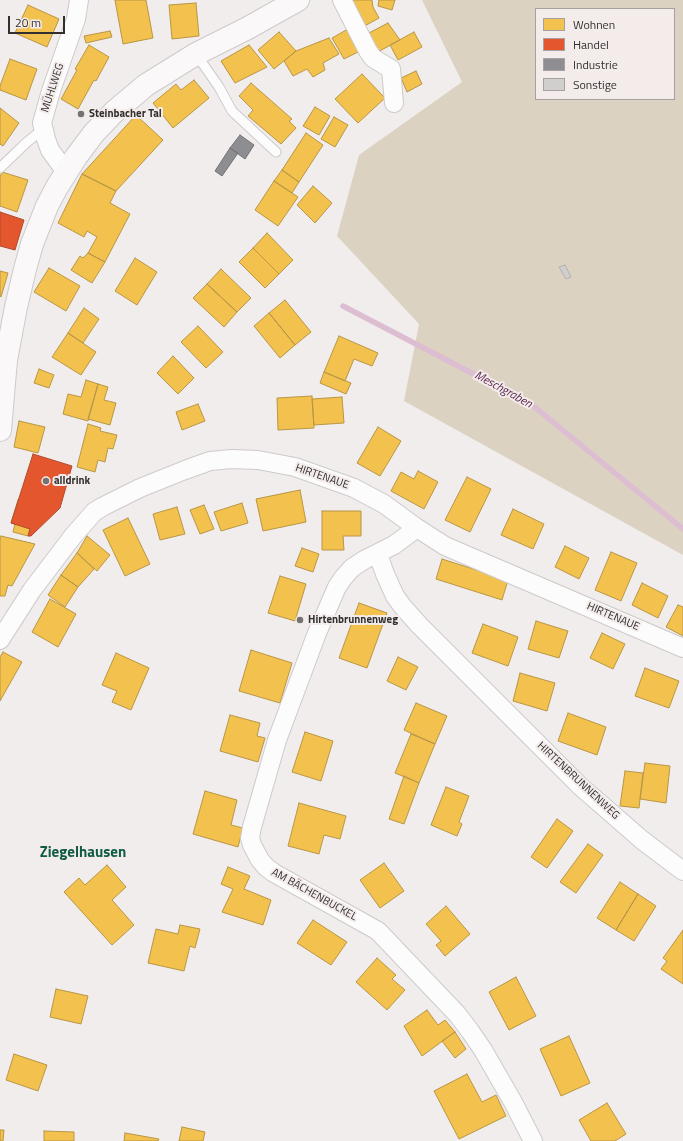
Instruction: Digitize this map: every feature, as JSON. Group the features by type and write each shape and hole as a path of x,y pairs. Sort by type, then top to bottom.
{"main road":[{"path":"0,430 6,360 25,269 40,224 50,200 76,157 94,133 114,112 146,85 196,54 246,29 298,0"}],"street":[{"name":"MÜHLWEG","path":"66,172 50,150 42,123 45,109 76,19 79,0"},
{"path":"342,0 368,51 373,58 391,69 394,103"},
{"name":"HIRTENAUE","path":"0,640 32,590 73,536 94,512 140,488 185,470 210,462 232,459 258,460 295,467 354,488 384,504 445,546 683,648"},
{"name":"AM BÄCHENBUCKEL","path":"417,528 394,545 364,560 352,568 337,587 317,633 277,740 253,821 250,838 252,846 260,860 274,873 378,931 457,1014 483,1050 533,1141"},
{"name":"HIRTENBRUNNENWEG","path":"378,554 395,596 420,626 580,786 642,840 683,870"}],"lane":[{"path":"196,54 219,87 232,111 276,152"},
{"path":"0,168 43,129"}],"shaded area":[{"path":"422,0 683,0 683,555 404,401 419,324 337,236 359,155 462,82"}],"building: Wohnen":[{"path":"115,0 146,0 153,38 123,44"},
{"path":"349,0 372,0 373,7 379,18 361,28"},
{"path":"379,0 395,0 392,10 378,6"},
{"path":"196,3 199,36 172,39 169,5"},
{"path":"28,5 59,19 47,47 15,33"},
{"path":"388,23 400,40 374,54 367,34"},
{"path":"348,29 358,52 344,59 332,38"},
{"path":"110,31 112,37 86,43 84,36"},
{"path":"279,32 296,51 274,69 258,50"},
{"path":"414,32 422,47 398,60 390,45"},
{"path":"329,38 339,54 323,63 325,70 313,77 307,69 293,76 284,61 296,51"},
{"path":"89,45 109,57 78,109 61,99 77,70 75,69"},
{"path":"249,45 267,67 235,83 221,61"},
{"path":"10,59 37,69 26,100 0,90 0,86"},
{"path":"416,71 422,84 407,92 401,78"},
{"path":"362,74 385,98 358,123 335,99"},
{"path":"194,80 209,98 173,128 153,103 176,84 181,90"},
{"path":"251,83 292,119 289,121 296,128 281,144 248,116 253,110 239,96"},
{"path":"315,107 330,116 319,135 303,126"},
{"path":"0,108 19,123 3,146 0,144"},
{"path":"136,115 163,140 116,191 82,174"},
{"path":"334,117 348,125 335,147 321,139"},
{"path":"306,133 323,145 299,182 282,170"},
{"path":"282,170 299,182 292,193 274,181"},
{"path":"2,172 28,180 17,212 0,206 0,177"},
{"path":"82,174 116,191 110,203 130,214 105,262 88,253 97,237 87,231 84,237 58,223"},
{"path":"274,181 298,197 278,226 255,210"},
{"path":"313,186 332,203 315,223 297,205"},
{"path":"267,233 293,260 279,274 253,248"},
{"path":"253,248 279,274 265,288 239,262"},
{"path":"88,253 105,262 92,283 71,270 80,256 83,258"},
{"path":"135,258 157,272 137,305 115,291"},
{"path":"49,268 80,286 66,311 34,292"},
{"path":"221,269 251,298 237,312 207,284"},
{"path":"0,271 8,273 1,297 0,296"},
{"path":"207,284 237,312 224,327 193,298"},
{"path":"285,300 311,332 295,345 269,313"},
{"path":"84,308 99,319 83,343 68,333"},
{"path":"269,313 295,345 280,358 254,326"},
{"path":"198,326 223,352 206,368 181,342"},
{"path":"68,333 96,352 81,375 52,357"},
{"path":"339,336 378,353 372,366 354,359 345,381 324,372"},
{"path":"173,356 194,378 178,394 157,373"},
{"path":"39,369 54,375 49,388 34,383"},
{"path":"324,372 351,383 346,394 320,383"},
{"path":"86,380 98,384 88,421 63,414 68,394 81,397"},
{"path":"98,384 108,387 104,400 116,403 110,425 88,419"},
{"path":"312,396 314,428 278,430 277,398"},
{"path":"342,397 344,423 314,425 312,399"},
{"path":"198,404 205,421 182,430 176,412"},
{"path":"19,421 45,427 38,453 14,447"},
{"path":"88,424 101,428 100,431 117,435 113,449 108,448 105,462 98,460 95,472 77,467"},
{"path":"378,427 401,441 380,476 357,463"},
{"path":"37,461 65,470 55,503 27,494"},
{"path":"418,471 438,482 424,509 391,491 401,472 414,479"},
{"path":"467,477 491,489 470,532 445,520"},
{"path":"300,490 306,522 263,531 256,499"},
{"path":"18,500 43,508 37,527 30,529 28,536 13,532 15,524 11,523"},
{"path":"242,503 248,523 221,531 214,512"},
{"path":"204,505 214,529 200,534 190,510"},
{"path":"177,507 185,534 160,540 153,514"},
{"path":"513,509 544,524 533,549 501,535"},
{"path":"322,511 361,511 361,536 343,536 344,550 322,550"},
{"path":"128,518 150,564 125,576 103,530"},
{"path":"1,536 35,544 12,586 8,585 5,596 0,596"},
{"path":"87,536 110,555 97,571 77,553"},
{"path":"565,546 589,558 579,579 555,567"},
{"path":"302,548 319,554 313,572 295,566"},
{"path":"611,552 637,563 621,601 595,590"},
{"path":"77,553 94,569 78,587 61,575"},
{"path":"442,559 508,580 502,600 436,579"},
{"path":"61,575 78,587 65,607 48,595"},
{"path":"280,576 306,584 295,621 268,613"},
{"path":"642,583 668,596 658,618 632,605"},
{"path":"50,599 76,614 58,647 32,632"},
{"path":"359,603 387,613 367,668 339,658"},
{"path":"678,605 683,607 683,636 666,627"},
{"path":"536,621 568,631 559,658 528,649"},
{"path":"483,624 518,637 508,666 472,653"},
{"path":"602,633 625,644 613,669 590,658"},
{"path":"251,650 292,663 280,703 239,691"},
{"path":"3,652 22,662 0,701 0,657"},
{"path":"116,653 149,668 131,710 112,702 117,691 102,685"},
{"path":"398,657 418,667 406,690 387,681"},
{"path":"645,668 679,681 669,708 635,696"},
{"path":"520,673 555,683 547,711 513,701"},
{"path":"416,703 447,716 435,744 404,730"},
{"path":"568,713 606,727 597,755 558,741"},
{"path":"230,715 260,723 257,736 265,738 258,762 220,751"},
{"path":"305,732 333,741 321,781 292,772"},
{"path":"411,734 435,744 419,783 395,773"},
{"path":"645,763 670,766 666,803 640,799"},
{"path":"625,771 643,773 639,808 620,806"},
{"path":"404,776 419,783 404,824 389,819"},
{"path":"446,787 469,796 459,822 462,824 457,836 431,825"},
{"path":"205,791 237,800 231,825 243,828 238,847 193,834"},
{"path":"299,803 346,816 340,839 324,835 319,854 288,846"},
{"path":"557,819 573,831 547,868 531,857"},
{"path":"588,844 603,855 576,893 560,882"},
{"path":"384,863 404,891 380,908 360,880"},
{"path":"107,865 126,887 112,900 134,925 112,945 64,892 79,878 85,885"},
{"path":"228,867 250,876 244,889 271,900 263,925 222,912 233,889 221,884"},
{"path":"620,882 638,894 616,930 597,918"},
{"path":"638,894 656,906 634,941 616,930"},
{"path":"446,906 470,934 445,956 436,945 441,941 426,924"},
{"path":"313,920 347,942 331,965 297,943"},
{"path":"180,925 200,929 195,948 190,946 184,971 148,963 156,929 178,934"},
{"path":"683,930 683,984 661,969 667,961 663,958"},
{"path":"377,958 396,975 392,979 405,990 387,1010 356,982"},
{"path":"516,977 536,1016 509,1030 489,992"},
{"path":"56,989 88,996 81,1024 50,1017"},
{"path":"427,1010 438,1025 445,1020 455,1032 422,1056 404,1026"},
{"path":"455,1032 466,1049 455,1058 442,1041"},
{"path":"569,1036 590,1083 561,1096 540,1049"},
{"path":"14,1054 47,1065 38,1091 6,1080"},
{"path":"467,1074 482,1102 496,1095 506,1116 459,1139 434,1091"},
{"path":"607,1103 626,1134 615,1141 591,1141 579,1120"},
{"path":"182,1127 205,1132 203,1141 179,1141"},
{"path":"0,1130 4,1130 3,1141 0,1141"},
{"path":"44,1131 74,1132 74,1141 44,1141"},
{"path":"125,1133 159,1139 158,1141 124,1141"}],"building: Handel":[{"path":"0,212 24,220 15,250 0,246"},
{"name":"alldrink","path":"33,454 72,466 60,508 31,536 28,536 30,529 11,523"}],"building: Industrie":[{"path":"240,135 254,145 245,159 230,148"},
{"path":"230,148 238,153 222,176 215,171"}],"building: Sonstige":[{"path":"565,265 571,277 566,279 559,267"}],"waterway":[{"name":"Meschgraben","path":"343,306 531,404 683,529"}],"place":[{"name":"Steinbacher Tal","path":"81,114"},
{"name":"alldrink","path":"46,481"},
{"name":"Hirtenbrunnenweg","path":"300,620"}],"district":[{"name":"Ziegelhausen","path":"83,853"}]}
